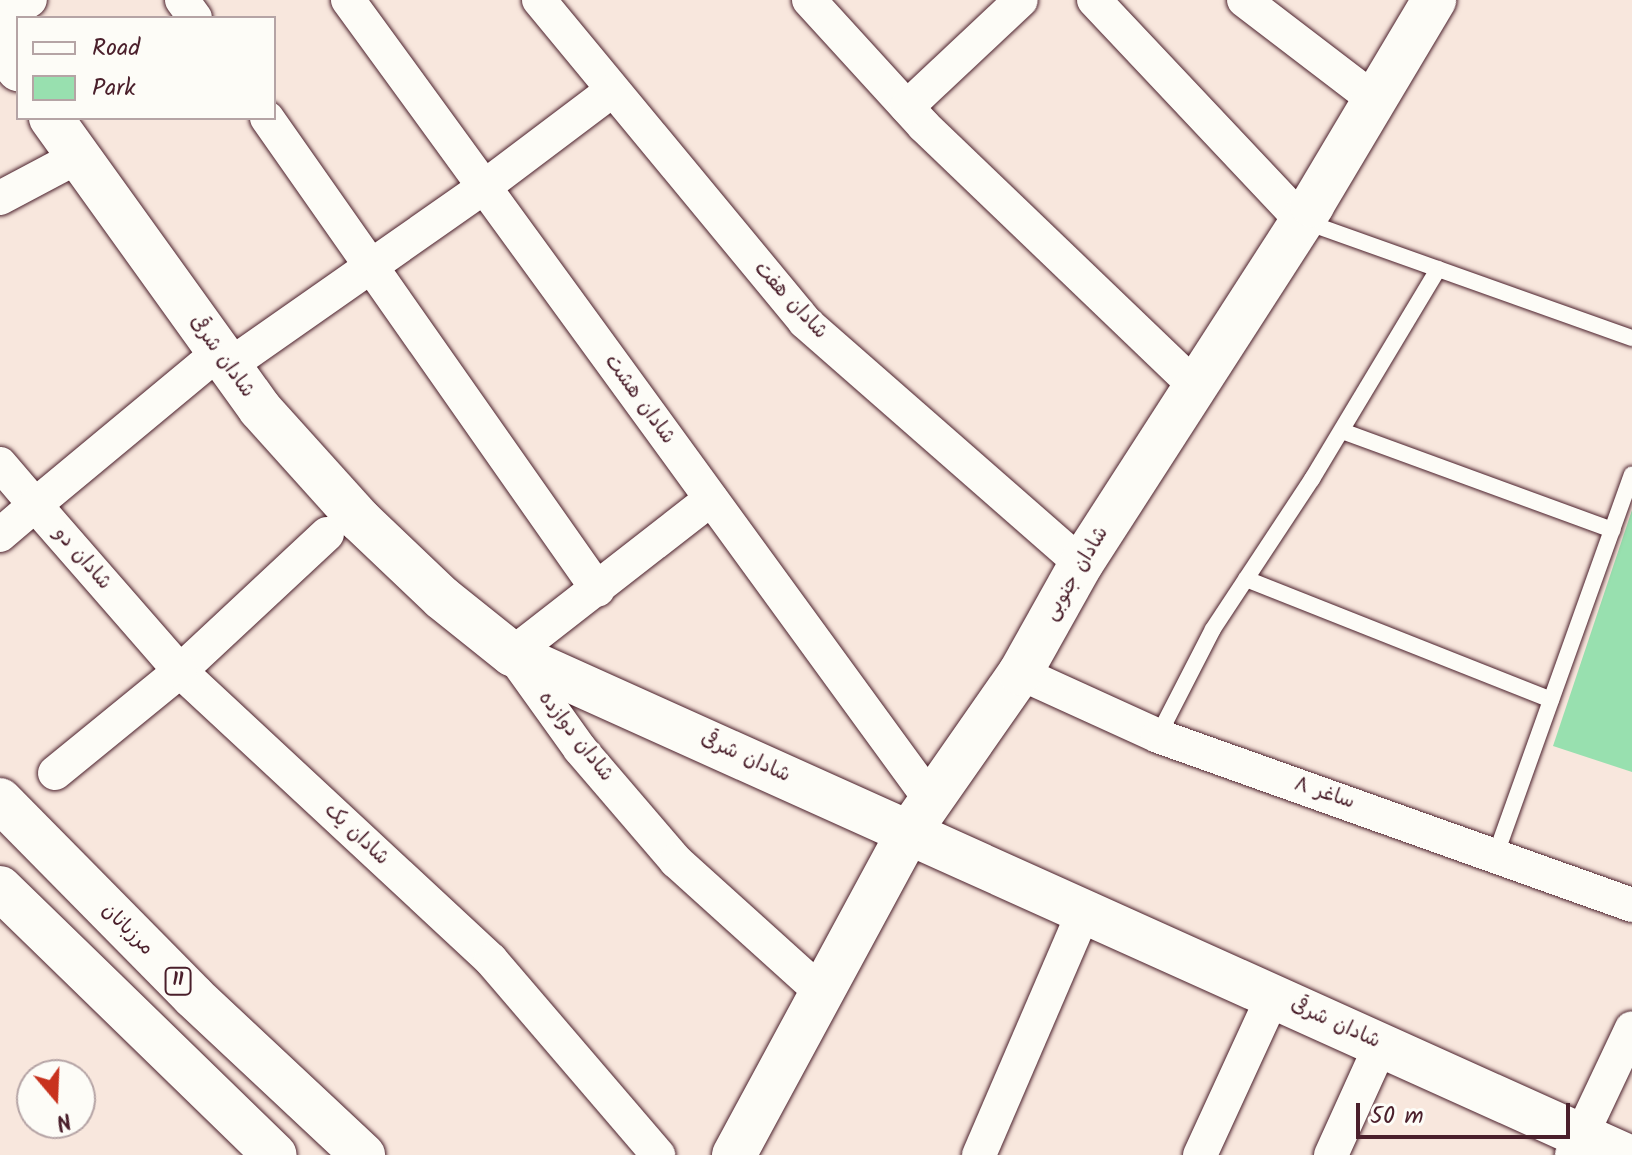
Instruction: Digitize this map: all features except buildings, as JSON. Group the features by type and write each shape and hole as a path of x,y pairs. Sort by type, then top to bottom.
{"street":[{"path":"0,20 30,0"},
{"name":"شادان هشت","path":"348,0 711,499 920,815"},
{"name":"شادان هفت","path":"539,0 610,92 805,322 1081,564"},
{"path":"809,0 907,107 1196,387"},
{"path":"907,107 1021,0"},
{"path":"1094,0 1302,221"},
{"path":"1244,0 1375,100"},
{"name":"شادان جنوبی","path":"734,1155 920,815 1020,673 1081,564 1302,221 1434,0"},
{"path":"0,43 16,66"},
{"path":"0,535 222,360 375,266 610,92"},
{"name":"شادان شرقی","path":"52,120 222,360 360,520 442,598 512,654 920,815 1084,911 1381,1045 1576,1145 1624,1155"},
{"path":"268,120 375,266 598,590"},
{"path":"0,198 77,157"},
{"name":"شادان دو","path":"0,464 180,671"},
{"path":"512,654 711,499"},
{"path":"55,773 180,671 327,534"},
{"name":"شادان دوازده","path":"512,654 580,749 676,861 822,993"},
{"name":"شادان یک","path":"180,671 491,960 658,1155"},
{"name":"ساغر ٨","path":"1020,673 1158,736 1632,905"},
{"name":"مرزبانان","path":"0,800 193,996 363,1155"},
{"path":"1,889 275,1155"},
{"path":"979,1155 1084,911"},
{"path":"1200,1155 1273,996"},
{"path":"1576,1145 1632,1028"},
{"path":"1331,1155 1381,1045"}],"lane":[{"path":"1302,221 1632,338"},
{"path":"1158,736 1213,629 1342,431 1438,269"},
{"path":"1342,431 1612,530"},
{"path":"1496,854 1632,475"},
{"path":"1246,579 1551,700"}],"green space":[{"path":"1632,510 1632,772 1553,746"}]}
